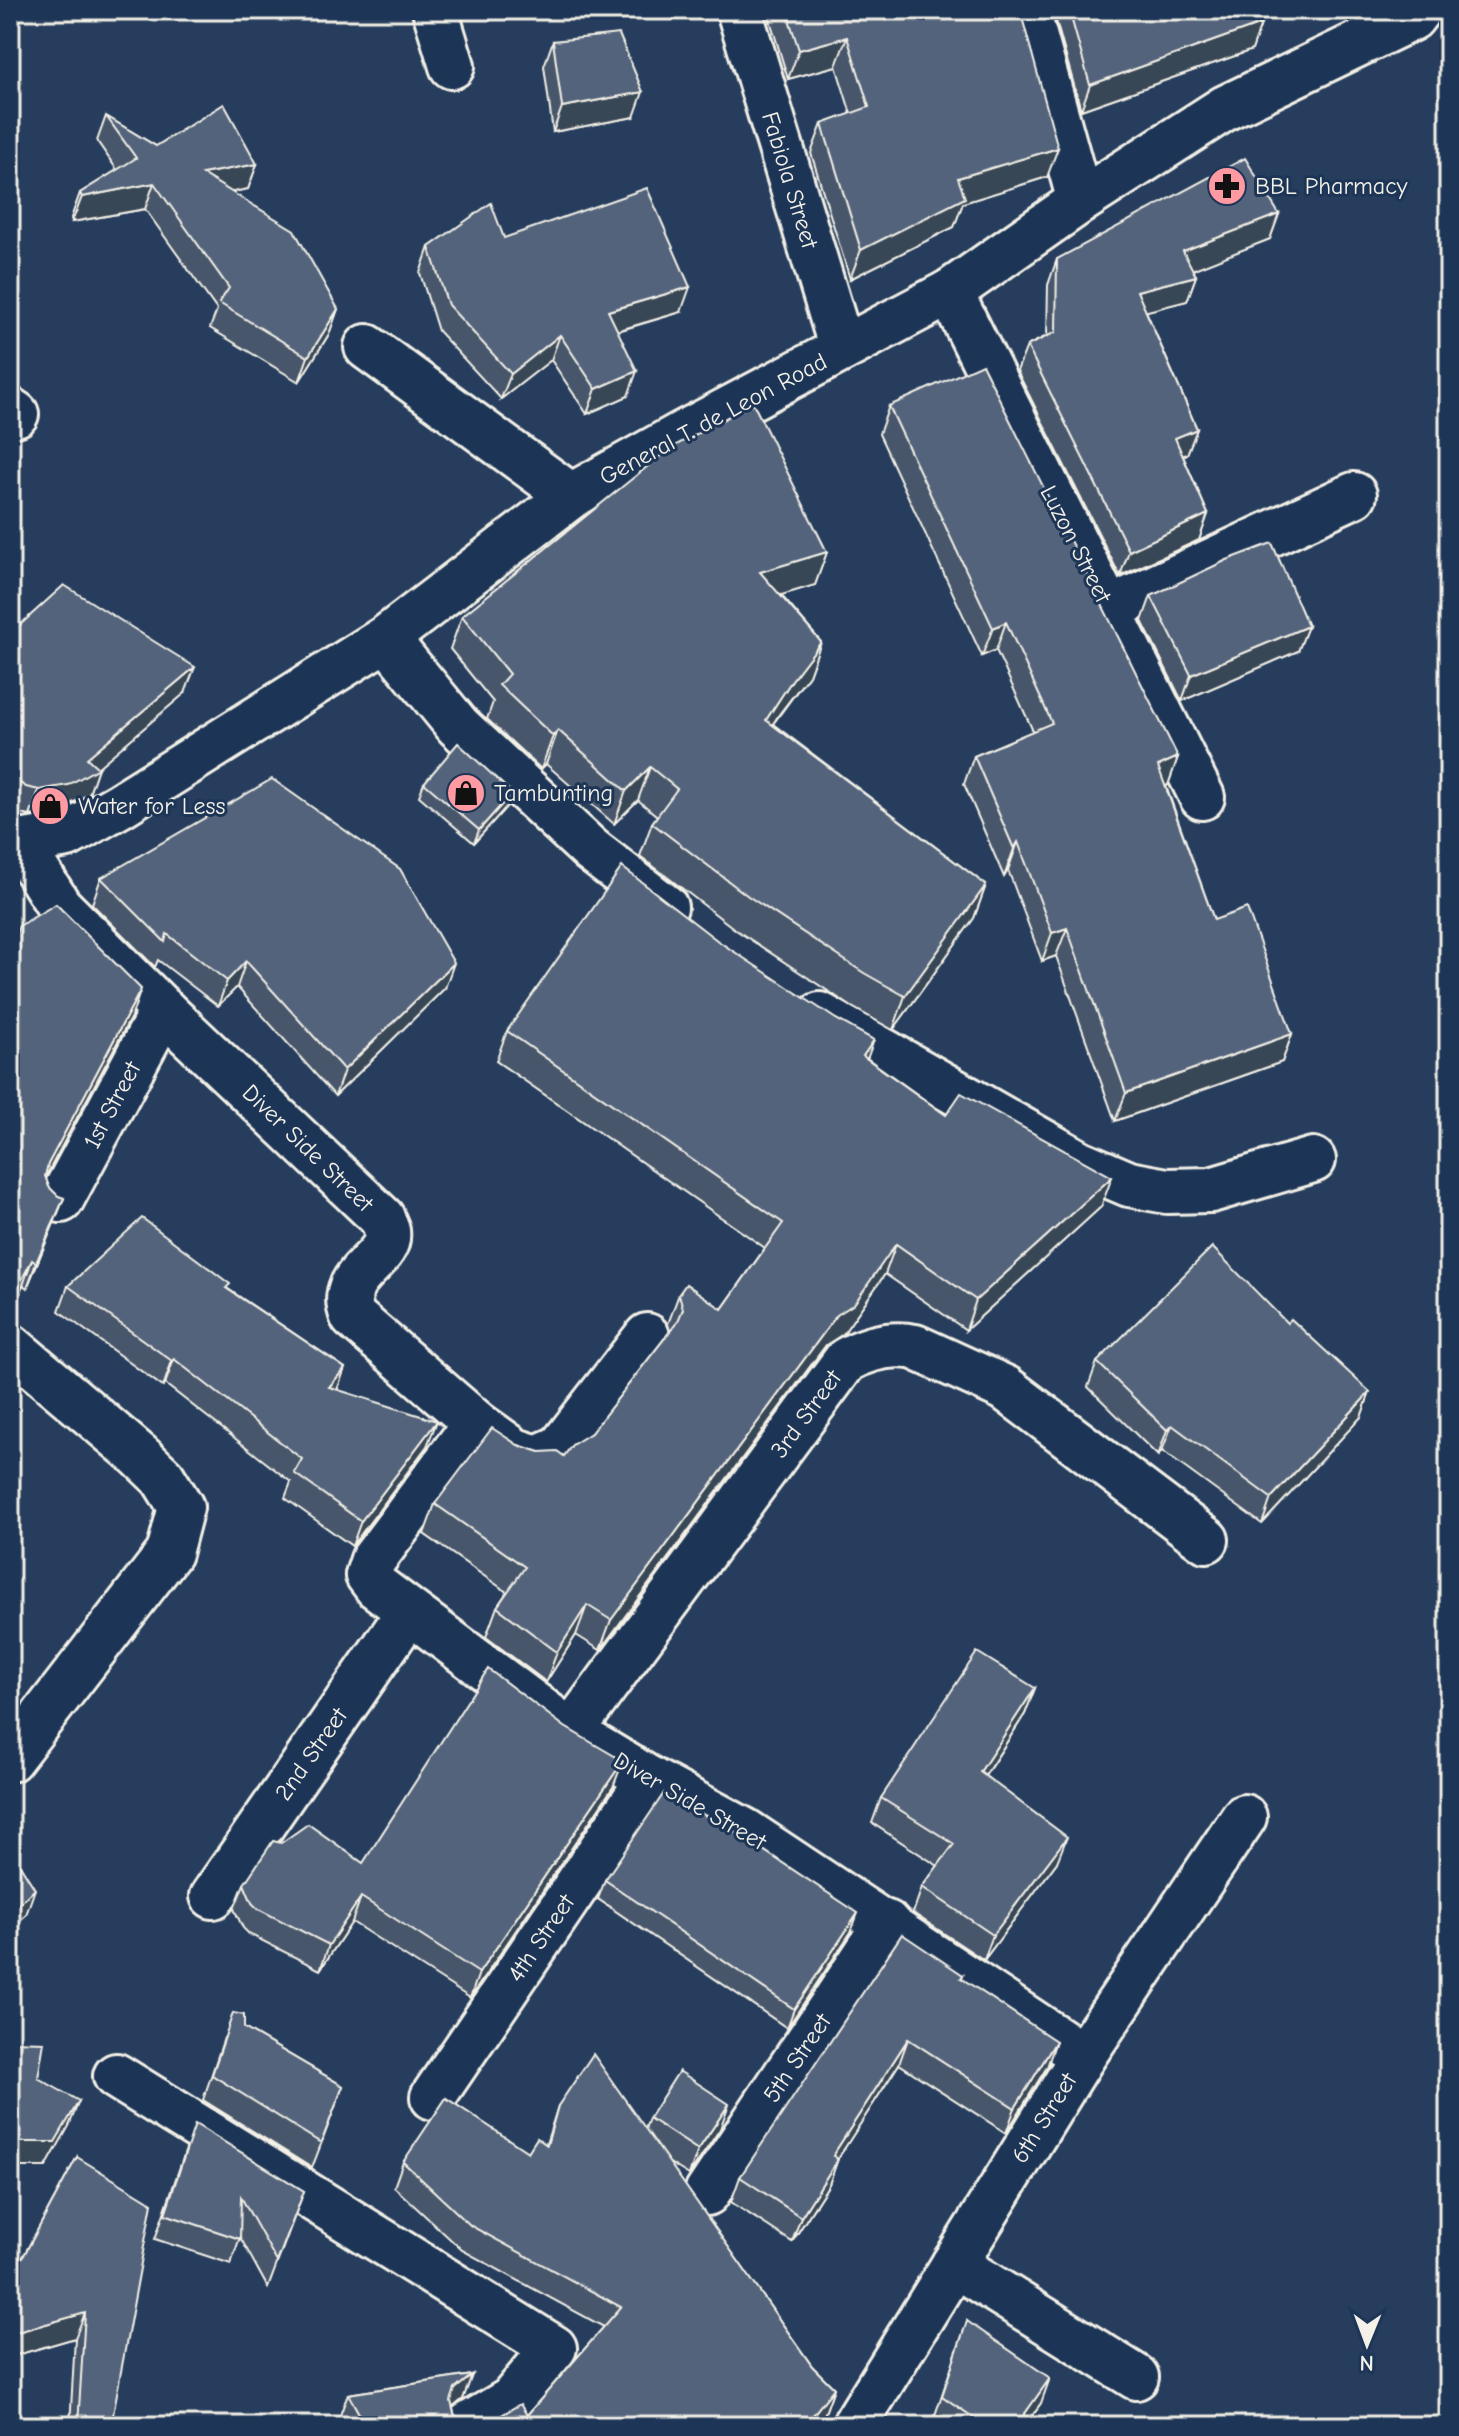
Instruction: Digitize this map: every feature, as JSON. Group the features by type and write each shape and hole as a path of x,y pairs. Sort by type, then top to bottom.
{"street":[{"path":"435,10 452,66"},
{"name":"Fabiola Street","path":"739,10 842,349"},
{"path":"1027,10 1080,201"},
{"name":"General T. de Leon Road","path":"15,843 67,835 120,805 386,638 571,496 627,463 950,292 1080,201 1225,108 1412,18 1418,10"},
{"name":"Luzon Street","path":"950,292 1202,797"},
{"path":"367,347 571,496"},
{"path":"1109,609 1354,495"},
{"path":"386,638 458,726 521,787 591,850 697,932"},
{"name":"Diver Side Street","path":"15,843 59,906 163,1010 382,1218 388,1233 383,1247 350,1288 348,1303 353,1317 476,1423 373,1560 368,1575 377,1587 571,1732 745,1831 1083,2056"},
{"path":"786,993 839,1028 1067,1156 1129,1184 1167,1191 1211,1190 1313,1160"},
{"name":"1st Street","path":"61,1200 163,1010"},
{"path":"476,1423 515,1451 537,1458 560,1448 647,1336"},
{"name":"3rd Street","path":"571,1732 846,1360 861,1352 900,1344 915,1347 1005,1388 1206,1540"},
{"path":"10,1346 139,1455 163,1478 181,1507 169,1553 10,1759"},
{"name":"2nd Street","path":"213,1896 409,1612"},
{"name":"4th Street","path":"433,2097 649,1779"},
{"name":"6th Street","path":"854,2426 1083,2056 1244,1817"},
{"name":"5th Street","path":"707,2193 887,1923"},
{"path":"116,2076 554,2348 511,2400 467,2426"},
{"path":"954,2264 1136,2377"}],"building":[{"path":"786,10 1020,10 1058,148 958,178 965,198 861,250 822,124 869,107 847,37 799,50"},
{"path":"1069,10 1243,10 1261,24 1090,85"},
{"path":"619,34 643,92 562,107 553,41"},
{"path":"224,104 257,164 202,174 294,230 338,309 308,357 219,303 229,288 154,183 82,197 80,193 136,158 106,116 156,146"},
{"path":"1245,158 1279,214 1183,251 1196,276 1137,291 1197,429 1175,438 1208,514 1129,551 1027,346 1056,332 1057,259"},
{"path":"647,188 690,287 608,311 637,371 596,389 560,335 511,374 448,305 429,247 491,203 504,238"},
{"path":"982,364 1178,757 1158,766 1214,920 1247,908 1292,1034 1126,1093 1067,928 1052,933 1018,842 1014,849 974,756 1052,723 1006,622 993,628 889,406"},
{"path":"753,403 827,552 760,572 821,642 766,720 986,885 905,996 864,973 748,896 652,823 677,789 650,767 626,791 558,730 553,736 499,685 509,674 462,616 669,449"},
{"path":"1272,543 1308,626 1191,675 1151,596 1227,560"},
{"path":"64,585 195,667 87,758 98,768 68,785 39,790 26,787 10,776 10,634"},
{"path":"458,743 512,793 479,830 424,783"},
{"path":"272,779 400,869 454,963 344,1070 246,961 227,981 167,934 165,942 101,878"},
{"path":"622,867 718,941 836,1019 874,1040 863,1056 946,1115 961,1093 1112,1177 976,1300 896,1244 854,1304 837,1315 611,1620 587,1605 557,1652 497,1607 525,1567 435,1504 492,1428 518,1445 540,1452 557,1451 564,1456 572,1445 591,1433 678,1321 683,1309 679,1294 686,1284 722,1309 783,1223 507,1031"},
{"path":"56,904 141,989 48,1164 45,1176 49,1187 64,1198 36,1263 32,1260 22,1279 10,1273 10,949 19,926"},
{"path":"142,1218 230,1284 226,1288 345,1368 329,1387 437,1421 361,1521 294,1473 302,1459 174,1359 172,1361 68,1286"},
{"path":"1212,1247 1287,1323 1291,1319 1370,1392 1271,1498 1172,1425 1167,1430 1097,1362"},
{"path":"977,1652 1035,1688 980,1772 1067,1837 993,1935 922,1887 954,1844 881,1798"},
{"path":"488,1669 565,1727 623,1761 479,1973 361,1897 329,1945 258,1909 244,1884 273,1841 281,1843 308,1824 363,1863"},
{"path":"664,1793 739,1834 858,1913 794,2009 605,1880"},
{"path":"10,1854 35,1889 10,1912"},
{"path":"902,1934 963,1975 961,1978 1056,2041 1015,2108 908,2039 833,2155 838,2159 801,2217 740,2177"},
{"path":"233,2013 244,2015 244,2028 343,2086 321,2143 212,2075"},
{"path":"10,2041 44,2042 38,2078 79,2101 55,2142 10,2142"},
{"path":"593,2054 812,2366 834,2388 813,2415 821,2426 477,2426 520,2404 527,2415 621,2307 471,2226 403,2162 446,2098 528,2152 537,2138 547,2145 558,2106"},
{"path":"679,2071 729,2104 698,2150 649,2118"},
{"path":"195,2124 304,2191 277,2262 241,2197 240,2239 165,2214"},
{"path":"77,2157 152,2203 111,2426 78,2425 85,2313 17,2332 10,2281 10,2262 23,2257"},
{"path":"967,2321 1050,2378 1016,2426 986,2426 942,2396"},
{"path":"472,2375 455,2389 451,2401 454,2414 463,2423 474,2426 366,2426 348,2394"}],"place":[{"name":"BBL Pharmacy","path":"1227,186"},
{"name":"Tambunting","path":"466,793"},
{"name":"Water for Less","path":"50,806"}]}
